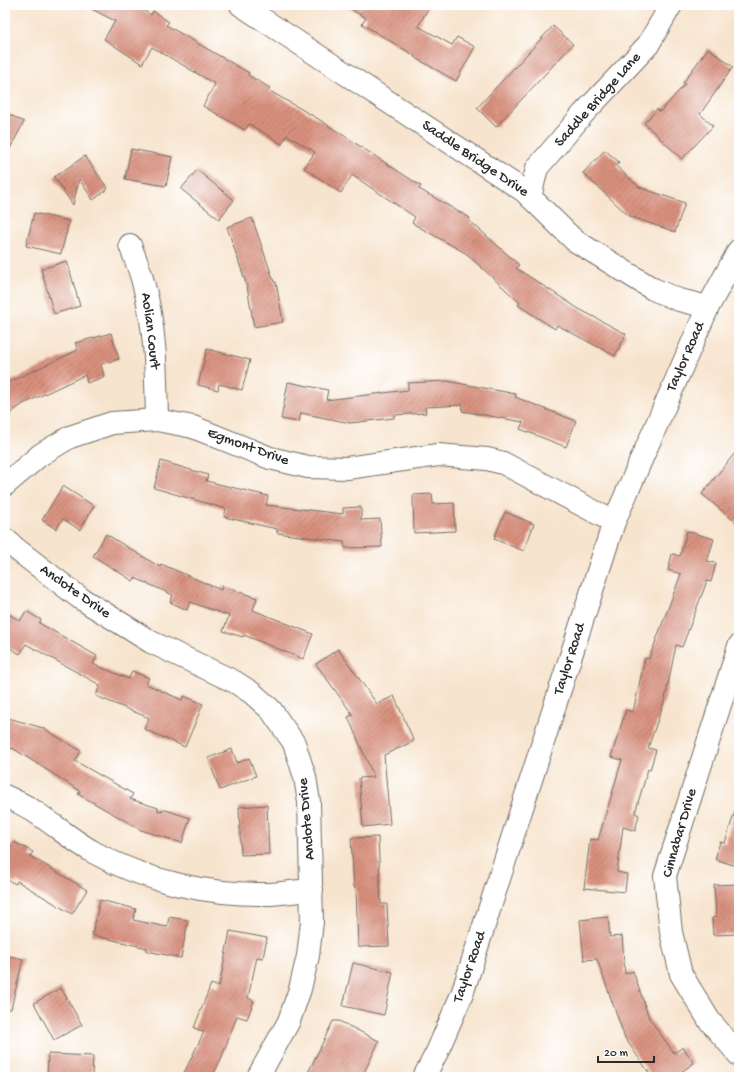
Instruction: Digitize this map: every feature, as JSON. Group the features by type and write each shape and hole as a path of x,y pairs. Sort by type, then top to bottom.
{"street":[{"name":"Saddle Bridge Drive","path":"241,5 524,190 574,240 647,286 680,300 708,307"},
{"name":"Saddle Bridge Lane","path":"530,197 537,168 582,114 648,45 671,5"},
{"name":"Aolian Court","path":"130,245 144,286 151,319 156,370 157,420"},
{"name":"Taylor Road","path":"424,1077 437,1052 462,994 614,522 708,307 739,250"},
{"name":"Egmont Drive","path":"5,485 40,456 70,437 112,423 157,420 193,427 270,458 308,467 347,468 438,454 487,459 503,463 614,522"},
{"name":"Anclote Drive","path":"5,538 15,548 80,598 151,642 236,682 252,693 271,710 294,744 305,777 309,802 312,922 308,956 300,989 289,1021 258,1077"},
{"name":"Cinnabar Drive","path":"739,646 665,876 671,932 681,974 708,1020 739,1056"},
{"path":"5,796 34,811 65,835 95,853 127,868 160,880 200,890 236,893 271,894 312,890"}],"building":[{"path":"84,5 135,5 151,15 153,11 169,22 166,25 249,73 248,75 270,88 268,90 320,120 421,186 419,189 470,218 469,220 519,265 516,268 579,309 626,334 615,356 557,325 555,329 518,305 520,303 467,254 412,223 415,217 352,175 341,193 304,168 315,152 287,135 282,144 249,124 245,130 203,106 215,84 152,47 142,64 104,39 115,21"},
{"path":"344,5 430,5 418,26 452,45 457,37 475,47 456,81 414,57 415,56 362,24 366,18"},
{"path":"553,26 573,44 496,127 477,108"},
{"path":"708,48 733,67 700,114 713,126 682,159 644,123 657,109 660,112 685,84 683,83"},
{"path":"5,112 24,122 5,158"},
{"path":"131,149 172,157 166,186 125,179"},
{"path":"605,150 619,162 616,166 639,187 685,203 675,232 629,216 583,173"},
{"path":"85,156 108,189 93,200 79,179 73,205 54,177"},
{"path":"197,170 234,200 219,219 181,189"},
{"path":"34,213 69,221 61,254 26,246"},
{"path":"252,218 274,282 276,282 283,322 254,327 247,286 227,227"},
{"path":"67,261 80,306 54,314 41,269"},
{"path":"111,333 119,359 101,364 104,377 87,383 85,375 23,404 5,417 5,384 78,350 75,343"},
{"path":"207,349 250,360 242,390 219,384 218,390 198,385"},
{"path":"447,381 516,394 515,397 576,421 566,447 520,429 523,422 462,411 463,405 425,407 426,413 394,415 394,418 350,423 301,413 299,422 281,419 288,382 328,390 326,400 408,390 408,383"},
{"path":"739,448 739,525 702,494"},
{"path":"161,461 208,475 206,481 268,496 266,505 343,514 343,508 361,507 361,520 380,519 382,547 345,548 344,542 277,533 277,529 224,517 226,509 154,488"},
{"path":"63,486 94,506 80,530 63,519 56,529 42,520"},
{"path":"432,494 433,504 454,503 455,531 414,533 413,495"},
{"path":"505,512 534,524 524,551 494,539"},
{"path":"687,531 714,539 707,561 716,563 711,582 707,581 682,647 676,645 665,699 648,748 656,750 650,770 648,769 635,813 639,815 635,831 623,827 617,872 627,874 625,892 584,888 590,839 598,840 622,760 611,757 626,710 633,712 645,658 649,659 681,574 668,570 672,554 680,556"},
{"path":"106,534 160,567 161,564 221,590 222,586 257,598 253,610 313,634 303,659 244,635 243,637 223,631 229,616 190,602 187,610 170,602 173,595 135,578 133,581 93,556"},
{"path":"26,611 41,620 39,623 97,656 93,664 129,679 132,671 149,678 146,684 182,700 184,696 203,704 185,747 144,729 149,718 96,696 100,685 26,644 20,654 5,645 5,612 20,621"},
{"path":"338,649 377,704 394,696 414,741 384,755 390,824 363,827 359,778 374,777 348,717 353,715 316,664"},
{"path":"5,717 43,728 81,751 75,761 133,794 130,799 158,808 158,811 166,810 190,818 182,843 138,829 78,794 80,791 14,749 5,747"},
{"path":"232,749 237,763 249,758 256,776 220,790 208,758"},
{"path":"267,805 269,854 241,855 239,807"},
{"path":"735,811 739,811 739,867 715,859 720,842 725,843"},
{"path":"378,837 381,904 387,904 389,946 358,947 356,887 354,887 351,838"},
{"path":"14,842 33,852 30,856 87,890 72,914 17,881 16,884 5,879 5,848 9,850"},
{"path":"739,884 739,934 713,935 712,918 716,917 714,885"},
{"path":"100,900 136,909 133,920 167,927 169,917 188,920 181,958 147,951 147,948 92,935"},
{"path":"608,917 610,937 622,936 625,974 633,971 649,1018 674,1053 683,1047 694,1063 674,1077 652,1077 625,1038 597,959 584,960 580,920"},
{"path":"230,931 267,938 263,958 257,957 248,998 254,1001 247,1019 237,1016 221,1059 212,1077 182,1077 204,1032 194,1028 211,984 219,987"},
{"path":"5,955 23,959 11,1009 5,1009"},
{"path":"353,963 393,972 384,1015 343,1006"},
{"path":"61,988 82,1025 54,1040 34,1003"},
{"path":"333,1021 339,1021 379,1041 362,1077 306,1077"},
{"path":"48,1054 93,1056 92,1077 47,1077"}]}
